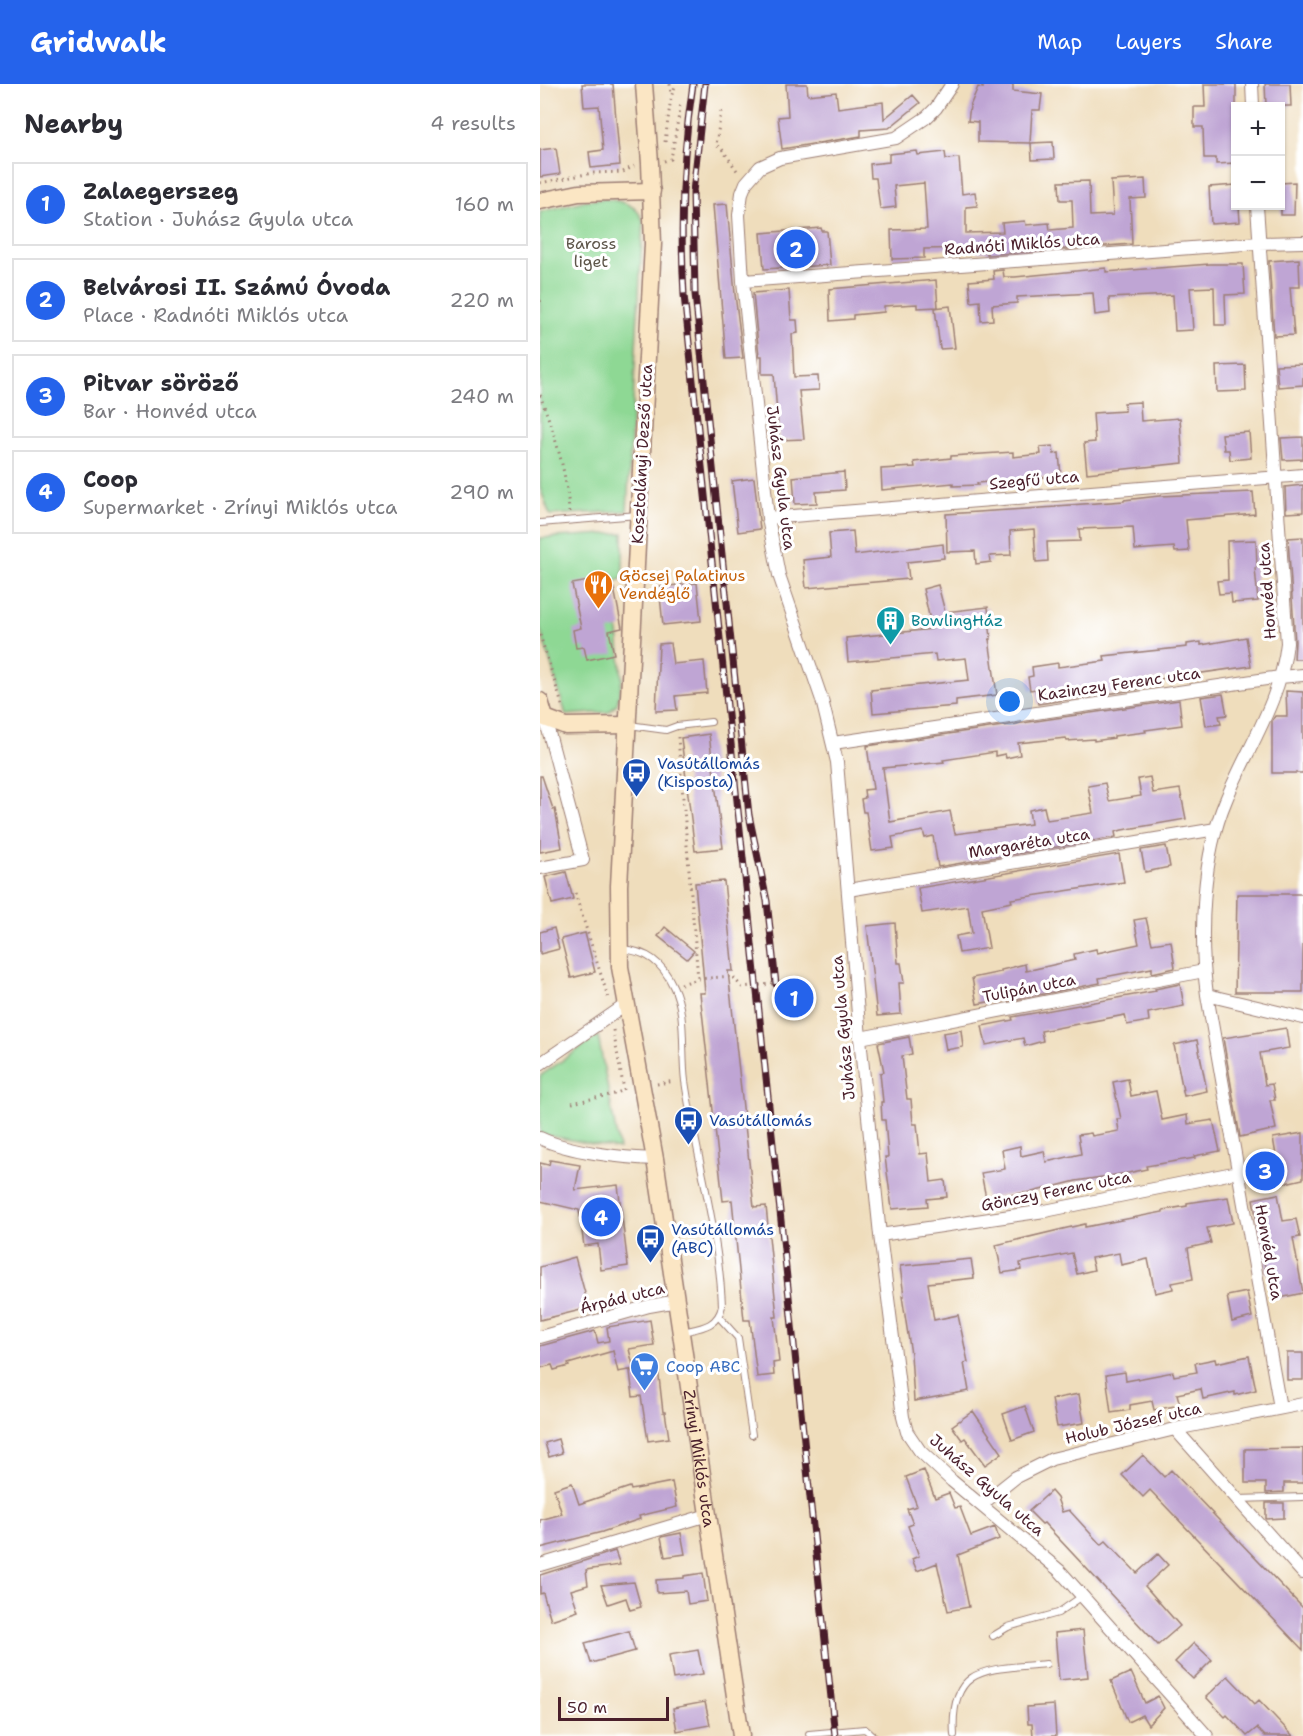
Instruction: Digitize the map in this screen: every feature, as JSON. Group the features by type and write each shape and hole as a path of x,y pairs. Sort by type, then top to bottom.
{"main road":[{"name":"Kosztolányi Dezső utca","path":"620,967 619,886 652,274 652,191 644,84"},
{"path":"540,201 579,193 652,191"},
{"path":"540,701 545,718 566,726 628,725"},
{"name":"Zrínyi Miklós utca","path":"620,967 655,1159 741,1736"}],"street":[{"path":"746,183 760,167 780,158 896,138 927,117 952,84"},
{"path":"1252,84 1253,102"},
{"name":"Juhász Gyula utca","path":"746,183 740,203 743,281 768,518 779,575 822,700 837,762 860,1038 880,1235 905,1426 920,1451 952,1481 1060,1571 1084,1595 1207,1736"},
{"name":"Honvéd utca","path":"1257,210 1287,643 1285,662 1265,717 1225,802 1216,829 1205,894 1203,927 1207,995 1280,1408"},
{"name":"Radnóti Miklós utca","path":"743,281 1259,243 1303,242"},
{"name":"Szegfű utca","path":"768,518 1303,475"},
{"name":"Kazinczy Ferenc utca","path":"833,743 1280,676 1303,675"},
{"path":"540,868 583,860 545,718"},
{"name":"Margaréta utca","path":"848,890 1216,829"},
{"name":"Tulipán utca","path":"860,1038 1204,971"},
{"path":"1207,995 1303,1018"},
{"path":"540,1064 627,1004"},
{"path":"540,1138 554,1144 626,1158 655,1159"},
{"name":"Gönczy Ferenc utca","path":"880,1235 1045,1211 1238,1172"},
{"name":"Árpád utca","path":"540,1336 649,1306 677,1301"},
{"name":"Holub József utca","path":"982,1504 1016,1477 1052,1459 1175,1430 1303,1404"},
{"path":"1175,1430 1303,1573"},
{"path":"540,1564 708,1515"}],"lane":[{"path":"540,523 639,514"},
{"path":"628,725 666,730 677,726 711,722"},
{"path":"620,949 637,950 654,960 664,970 674,987 679,1003 685,1080 709,1206 722,1306 719,1317 709,1325 681,1332"},
{"path":"719,1317 738,1338 752,1435"},
{"path":"1235,1499 1303,1497"},
{"path":"993,1636 1008,1627 1058,1613 1084,1595"},
{"path":"954,1736 953,1719 956,1698 960,1689 976,1674 983,1671 1046,1664"},
{"path":"809,1734 865,1730 873,1736"}],"path":[{"path":"670,84 671,97 662,162 671,159 681,103"},
{"path":"671,97 676,84"},
{"path":"721,111 716,145 722,149 746,183"},
{"path":"540,183 592,173 623,172 638,163 650,163"},
{"path":"540,395 558,445 568,494 569,520"},
{"path":"540,635 566,715"},
{"path":"677,726 699,979"},
{"path":"573,1103 624,1090 603,979 575,893"},
{"path":"674,987 699,979 732,976 742,987 791,982"}],"green space":[{"name":"Baross liget","path":"605,199 628,204 637,211 643,221 627,511 550,515 540,488 540,212 587,200"},
{"path":"623,533 623,578 614,582 622,679 617,704 609,712 566,715 540,628 540,538"},
{"path":"598,1036 619,1149 540,1134 540,1076"}],"building":[{"path":"582,84 613,84 620,165 591,168 589,152 603,150 599,106 584,107"},
{"path":"786,84 807,84 808,95 836,92 838,108 883,102 884,119 913,95 920,103 889,128 861,130 861,136 782,149 778,117 788,116"},
{"path":"983,84 1013,84 1013,91 1042,94 1040,110 1032,110 1030,143 978,142 978,122 968,121 970,106 978,87 983,88"},
{"path":"1204,84 1236,84 1236,102 1231,102 1231,163 1216,164 1216,158 1204,158 1203,127 1194,127 1194,107 1205,107"},
{"path":"1265,84 1290,84 1291,106 1285,106 1285,102 1266,102"},
{"path":"1053,142 1054,159 1032,160 1031,143"},
{"path":"556,148 560,174 540,177 540,150"},
{"path":"917,151 918,155 945,152 946,159 959,158 962,194 975,192 977,206 966,207 966,233 1003,232 1002,223 1025,221 1026,225 1049,223 1050,230 1073,228 1072,200 1060,200 1059,182 1089,181 1090,216 1113,215 1111,181 1145,179 1146,198 1130,199 1132,244 987,255 987,252 975,252 975,248 924,249 924,258 892,259 891,230 927,229 924,183 894,186 896,207 880,209 876,178 871,178 870,164 889,162 889,154"},
{"path":"1295,182 1294,215 1281,215 1281,210 1285,210 1285,183"},
{"path":"1231,185 1231,210 1239,210 1240,222 1211,224 1209,187"},
{"path":"727,204 743,358 726,359 713,205"},
{"path":"821,228 822,231 827,231 830,265 764,269 761,233"},
{"path":"1299,259 1300,287 1290,287 1294,335 1274,336 1269,261"},
{"path":"1210,264 1243,264 1245,294 1225,295 1226,325 1215,325 1214,287 1190,288 1193,330 1175,331 1173,295 1109,298 1110,313 1095,315 1093,293 1017,297 1017,303 992,305 993,320 981,321 980,301 971,302 969,281 994,279 993,271 1003,270 1004,277 1015,277 1106,268 1106,272"},
{"path":"936,280 938,307 917,308 917,304 884,306 884,312 853,315 853,319 830,321 829,289"},
{"path":"789,290 791,320 797,320 798,333 792,334 794,377 818,376 819,390 799,391 804,439 779,440 774,374 762,374 762,356 759,356 753,293"},
{"path":"950,306 955,348 940,349 935,308"},
{"path":"1303,364 1303,385 1278,387 1276,365"},
{"path":"1245,365 1246,391 1217,392 1216,366"},
{"path":"1140,402 1141,421 1180,418 1183,463 1087,473 1084,443 1095,442 1093,413 1125,411 1124,403"},
{"path":"1249,432 1251,458 1230,460 1229,450 1224,450 1222,434"},
{"path":"1303,437 1303,459 1283,460 1281,438"},
{"path":"1053,446 1054,454 1059,453 1061,476 977,483 978,485 953,486 953,483 882,490 881,469 915,467 914,462 951,458 951,456 1013,452 1013,457 1041,454 1040,447"},
{"path":"844,472 845,490 816,492 817,503 795,504 793,477"},
{"path":"754,478 760,529 738,532 732,481"},
{"path":"1303,485 1303,512 1286,513 1285,487"},
{"path":"1253,492 1255,514 1186,520 1189,551 1175,552 1174,547 1135,550 1133,527 1079,529 1080,541 1047,542 1048,561 1036,562 1034,529 1010,531 1011,555 990,556 991,562 976,564 975,551 947,552 946,514 1056,507 1159,496"},
{"path":"853,531 855,555 943,544 944,558 907,562 909,579 806,588 803,560 831,557 829,533"},
{"path":"1303,537 1303,659 1294,659 1295,642 1288,538"},
{"path":"1256,540 1257,567 1255,568 1258,601 1232,603 1231,593 1219,594 1217,581 1228,580 1227,541"},
{"name":"Göcsej Palatinus Vendéglő","path":"599,579 601,590 614,588 622,628 609,631 614,654 587,660 584,647 576,648 573,630 581,628 572,584"},
{"path":"697,583 701,621 663,625 659,587"},
{"path":"938,585 945,612 988,607 991,639 989,639 997,695 956,700 956,706 873,713 871,690 969,680 966,658 936,661 935,654 848,662 846,638 932,629 923,589"},
{"path":"1246,637 1251,666 1139,682 1140,689 1038,704 1036,689 1030,690 1028,677 1033,676 1032,667 1058,663 1058,667 1105,661 1104,656 1187,647 1187,644 1201,642 1201,645"},
{"path":"670,643 673,664 704,661 707,693 675,696 677,710 656,711 659,644"},
{"path":"1286,691 1303,692 1303,773 1272,773 1272,721 1275,716 1287,716"},
{"path":"1223,694 1227,715 1219,716 1221,724 1206,726 1201,697"},
{"path":"1179,700 1182,725 1094,741 1094,739 1067,741 1066,738 1018,743 1020,755 1006,758 1005,754 995,756 995,752 943,760 944,762 883,768 890,822 950,811 955,834 1031,824 1029,810 1044,807 1047,820 1093,813 1088,786 1105,783 1109,801 1141,796 1138,779 1150,777 1153,793 1180,789 1186,819 1122,830 1115,832 1116,837 938,867 933,836 925,838 923,831 892,837 894,848 872,851 866,812 863,812 861,799 865,798 864,790 873,789 867,746"},
{"path":"709,734 723,848 695,851 681,738"},
{"path":"540,776 542,776 553,809 555,809 562,848 540,852"},
{"path":"1166,846 1170,867 1145,872 1141,850"},
{"path":"1119,854 1124,882 1011,899 1012,902 982,908 989,948 959,953 956,936 972,933 968,906 922,913 918,888"},
{"path":"566,872 573,899 552,904 545,877"},
{"path":"724,881 733,971 728,971 754,1207 766,1206 777,1317 774,1317 779,1362 773,1363 774,1375 757,1377 750,1320 744,1320 732,1200 723,1201 700,993 705,993 695,883"},
{"path":"1237,894 1303,894 1303,992 1235,992"},
{"path":"1146,918 1152,944 1171,941 1175,968 1152,973 1152,968 1099,978 1100,983 1008,1001 998,1000 977,1004 972,978 1025,964 1026,971 1075,960 1074,954 1096,949 1097,953 1139,944 1134,920"},
{"path":"895,923 898,963 901,963 904,983 899,983 901,1014 877,1016 867,926"},
{"path":"665,927 694,951 687,959 658,936"},
{"path":"554,928 559,949 540,954 540,932"},
{"path":"585,933 595,972 571,978 561,939"},
{"path":"1180,984 1184,1006 1148,1013 1149,1021 1127,1025 1125,1015 1041,1031 1043,1041 1025,1046 1023,1038 986,1045 982,1026 1013,1020 1012,1017 1156,991 1155,989"},
{"path":"1286,1028 1289,1048 1260,1053 1265,1085 1272,1084 1275,1100 1270,1100 1276,1129 1240,1137 1223,1038"},
{"path":"961,1030 963,1047 946,1050 943,1033"},
{"path":"909,1037 912,1054 902,1056 907,1099 911,1099 913,1124 917,1124 920,1154 928,1153 931,1182 945,1180 947,1197 927,1199 928,1206 892,1209 885,1157 888,1157 885,1120 882,1120 880,1073 884,1072 878,1043"},
{"path":"1197,1040 1207,1091 1184,1096 1174,1045"},
{"path":"1128,1079 1131,1096 1156,1091 1162,1120 1187,1115 1188,1124 1213,1120 1220,1151 1194,1156 1195,1158 1146,1166 1147,1169 1128,1173 1076,1181 1032,1192 986,1198 981,1173 1005,1169 1002,1150 1020,1146 1021,1156 1044,1151 1046,1162 1081,1154 1078,1135 1091,1133 1092,1136 1119,1131 1117,1119 1121,1119 1113,1082"},
{"path":"1303,1133 1303,1179 1281,1184 1273,1138"},
{"path":"550,1160 580,1165 575,1190 618,1185 628,1266 601,1270 598,1244 584,1246 579,1210 540,1201 540,1163 549,1165"},
{"path":"1278,1194 1283,1221 1296,1219 1300,1237 1293,1238 1303,1293 1275,1299 1269,1273 1266,1273 1253,1199"},
{"path":"1228,1197 1233,1223 1207,1228 1211,1243 1188,1248 1193,1279 1172,1283 1173,1289 1155,1293 1148,1259 1121,1265 1119,1253 1091,1258 1094,1270 1077,1274 1072,1253 1020,1263 1021,1270 1002,1273 996,1245 1085,1224 1085,1227 1163,1212 1163,1210 1187,1206 1187,1203"},
{"path":"575,1257 589,1308 540,1320 540,1267"},
{"path":"971,1259 974,1278 928,1283 934,1320 958,1315 968,1362 964,1363 969,1391 914,1401 911,1354 900,1266"},
{"path":"1247,1292 1252,1317 1232,1322 1227,1296"},
{"path":"650,1320 654,1345 629,1349 634,1369 618,1372 613,1351 554,1370 552,1365 540,1368 540,1346 595,1331 598,1343 609,1341 607,1327"},
{"path":"1287,1353 1303,1353 1303,1380 1287,1380"},
{"path":"1249,1356 1256,1390 1203,1399 1201,1389 1177,1394 1180,1405 1154,1410 1152,1401 1130,1405 1130,1410 1111,1413 1106,1375 1125,1372 1126,1381 1173,1372 1174,1376 1197,1372 1195,1363 1215,1359 1216,1363"},
{"path":"658,1368 663,1412 665,1412 669,1438 648,1441 641,1396 633,1397 630,1371"},
{"path":"1079,1394 1084,1423 1057,1427 1052,1399"},
{"path":"1025,1406 1034,1432 1012,1440 1003,1414"},
{"path":"973,1411 1002,1453 985,1465 965,1438 962,1440 952,1426"},
{"path":"558,1439 562,1453 549,1457 545,1443"},
{"path":"1303,1448 1303,1483 1284,1483 1284,1492 1266,1493 1266,1483 1245,1483 1245,1449"},
{"path":"1143,1455 1164,1477 1171,1470 1303,1608 1303,1650 1150,1490 1143,1497 1122,1475"},
{"path":"924,1470 935,1498 949,1493 955,1508 960,1507 971,1536 995,1527 999,1539 958,1555 969,1607 948,1611 937,1563 917,1571 912,1559 919,1556 908,1526 913,1524 907,1509 917,1506 906,1477"},
{"path":"672,1482 677,1507 639,1516 640,1519 602,1532 540,1548 540,1520 562,1514 554,1489 572,1483 579,1504 630,1487 631,1490"},
{"path":"1051,1491 1057,1498 1062,1512 1069,1510 1101,1545 1106,1541 1137,1573 1158,1554 1168,1565 1145,1586 1180,1626 1158,1645 1044,1523 1042,1524 1029,1511"},
{"path":"1266,1503 1284,1503 1284,1518 1266,1519"},
{"path":"681,1533 685,1554 665,1557 661,1537"},
{"path":"615,1551 620,1565 586,1570 588,1585 571,1590 578,1611 551,1620 543,1593 540,1594 540,1575"},
{"path":"703,1573 707,1601 688,1604 686,1591 657,1593 656,1580 684,1578 684,1576"},
{"path":"634,1582 641,1607 630,1610 626,1598 608,1604 601,1585"},
{"path":"1083,1630 1088,1677 1059,1680 1055,1633"},
{"path":"629,1631 635,1651 591,1663 585,1643"},
{"path":"1194,1643 1212,1660 1193,1679 1175,1662"},
{"path":"698,1650 703,1674 673,1679 669,1655"},
{"path":"1131,1672 1145,1703 1158,1696 1164,1708 1148,1725 1142,1715 1128,1722 1111,1681"},
{"path":"1228,1676 1255,1704 1259,1700 1293,1736 1265,1736 1257,1728 1247,1736 1227,1715 1225,1717 1206,1697"},
{"path":"705,1702 710,1725 677,1731 673,1708"},
{"path":"1054,1705 1056,1736 1033,1736 1032,1724 1028,1724 1027,1707"}],"railway":[{"path":"693,84 686,137 683,190 684,295 835,1736"},
{"path":"705,84 693,192 695,294 749,815 767,901 776,984"}],"place":[{"name":"Belvárosi II. Számú Óvoda","path":"796,249"},
{"name":"Göcsej Palatinus Vendéglő","path":"598,610"},
{"name":"BowlingHáz","path":"890,646"},
{"name":"Vasútállomás (Kisposta)","path":"636,798"},
{"name":"Zalaegerszeg","path":"794,998"},
{"name":"Vasútállomás","path":"688,1146"},
{"name":"Pitvar söröző","path":"1265,1171"},
{"name":"Coop","path":"601,1217"},
{"name":"Vasútállomás (ABC)","path":"650,1264"},
{"name":"Coop ABC","path":"645,1392"}]}
